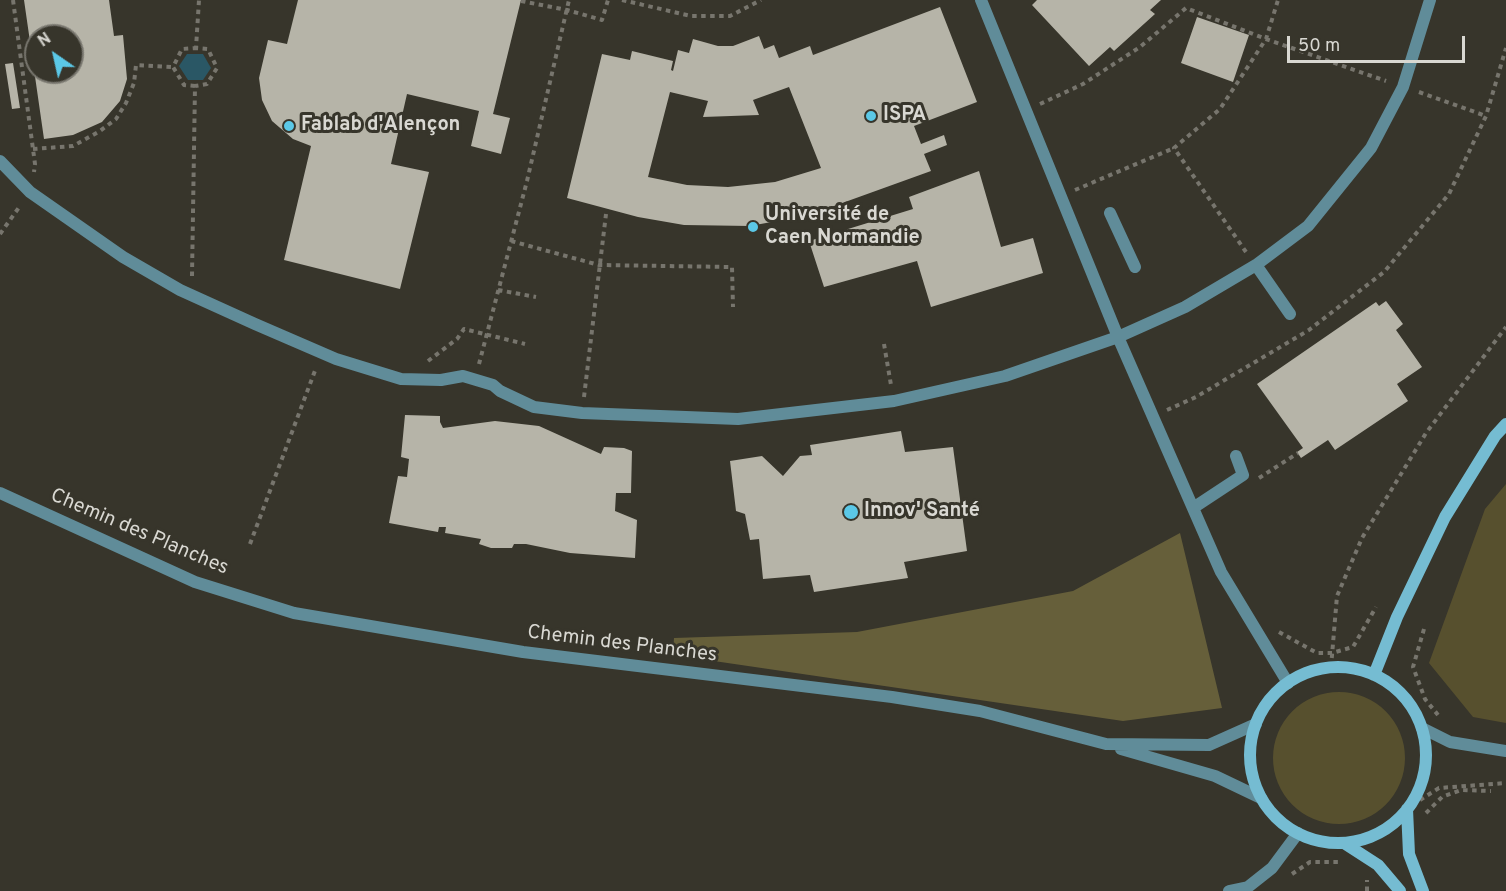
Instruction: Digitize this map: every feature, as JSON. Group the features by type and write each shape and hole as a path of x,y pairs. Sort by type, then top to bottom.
{"main road":[{"path":"1374,675 1397,617 1444,517 1506,424"},
{"path":"1331,667 1353,668 1374,675 1395,688 1411,706 1422,728 1426,752 1422,782 1407,809 1385,829 1359,841 1344,843 1320,841 1298,834 1270,812 1261,798 1252,774 1250,749 1256,724 1269,701 1288,683 1308,672 1331,667"},
{"path":"1407,809 1409,854 1423,891"},
{"path":"1344,843 1378,865 1400,891"}],"street":[{"path":"981,0 1118,337 1221,572 1288,683"},
{"path":"0,161 30,192 123,257 180,290 323,353 400,379 441,380 463,376 475,379 493,385 500,391 534,407 582,413 738,419 894,401 1005,376 1118,337 1185,307 1256,265 1308,226 1371,148 1403,87 1430,0"},
{"path":"1110,213 1135,267"},
{"path":"1256,265 1290,314"},
{"path":"1193,508 1243,476 1236,456"},
{"name":"Chemin des Planches","path":"0,493 195,582 294,613 523,652 892,697 980,711 1106,744 1209,745 1256,724"},
{"path":"1422,728 1450,742 1506,751"},
{"path":"1106,744 1215,776 1261,798"},
{"path":"1229,891 1248,887 1272,868 1298,834"}],"path":[{"path":"13,0 35,164"},
{"path":"196,48 199,0"},
{"path":"475,379 511,241 568,0"},
{"path":"521,1 602,20 608,0"},
{"path":"622,0 691,16 730,16 761,0"},
{"path":"1060,197 1174,148 1220,109 1266,39 1278,0"},
{"path":"1025,111 1092,78 1140,47 1186,8 1266,39 1486,116"},
{"path":"196,48 208,49 217,68 207,84 195,86 184,85 173,67 182,49 196,48"},
{"path":"1153,416 1196,397 1309,330 1384,272 1449,194 1486,116 1506,48"},
{"path":"33,150 73,146 116,119 134,83 136,65 173,67"},
{"path":"192,278 195,86"},
{"path":"1174,148 1256,265"},
{"path":"582,413 606,214"},
{"path":"511,241 599,265 732,267 733,307"},
{"path":"498,290 536,297"},
{"path":"1331,667 1337,596 1362,538 1426,434 1506,327"},
{"path":"423,362 457,339 464,329 525,344"},
{"path":"884,344 894,401"},
{"path":"250,544 323,353"},
{"path":"1424,629 1413,667 1425,699 1443,720"},
{"path":"1407,809 1438,788 1506,783"},
{"path":"1422,816 1442,797 1461,790 1491,791"},
{"path":"1289,876 1310,862 1341,862"},
{"path":"1368,875 1373,882"}],"shaded area":[{"path":"1506,484 1506,723 1473,717 1429,663 1485,509"},
{"path":"1180,533 1222,708 1123,721 673,655 674,638 857,632 1073,591"},
{"path":"1339,692 1364,697 1385,712 1400,733 1405,758 1400,783 1385,804 1364,819 1339,824 1314,819 1293,804 1278,783 1273,758 1278,733 1293,712 1314,697"}],"water":[{"path":"187,54 203,54 211,68 203,80 188,80 179,66"}],"building":[{"path":"24,0 109,0 114,36 123,35 127,79 120,101 102,122 73,135 44,139 36,84 84,84 84,24 27,24"},
{"path":"298,0 521,0 493,114 510,118 501,154 471,146 479,111 407,94 391,164 429,172 400,289 284,260 311,146 293,139 272,121 262,100 259,78 268,40 287,44"},
{"path":"1037,0 1161,0 1150,10 1155,14 1114,51 1110,47 1089,66 1032,5"},
{"name":"ISPA","path":"940,7 977,102 914,126 921,144 944,135 947,145 924,154 931,171 809,215 750,226 684,225 638,217 567,198 602,54 630,60 632,51 673,61 671,70 673,71 678,50 689,53 693,39 718,46 733,46 759,36 764,49 774,45 779,58 810,46 813,55","holes":["789,87 821,168 775,182 728,187 687,185 648,177 670,92 708,101 703,117 759,115 753,100"]},
{"path":"1197,17 1249,35 1233,82 1181,63"},
{"path":"13,63 20,108 12,109 5,64"},
{"path":"979,171 1001,247 1033,238 1043,273 931,307 917,261 824,287 809,241 913,209 909,197"},
{"path":"1386,301 1403,324 1396,330 1422,367 1397,384 1408,401 1335,450 1328,440 1301,458 1297,452 1303,448 1257,384 1376,302 1379,306"},
{"path":"405,415 440,416 443,428 495,421 539,426 601,454 604,447 624,448 632,451 631,493 616,493 615,511 637,520 635,558 570,553 526,544 514,544 512,548 491,548 479,544 481,539 445,533 446,527 439,527 438,532 389,523 398,476 407,477 409,459 401,457"},
{"name":"Innov' Santé","path":"901,431 905,452 953,447 967,551 904,562 908,578 814,592 810,575 763,579 759,539 750,540 745,514 736,511 730,461 762,456 783,476 800,456 812,455 810,445"}],"place":[{"name":"ISPA","path":"871,116"},
{"name":"Fablab d'Alençon","path":"289,126"},
{"name":"Université de Caen Normandie","path":"753,227"},
{"name":"Innov' Santé","path":"851,512"}]}
